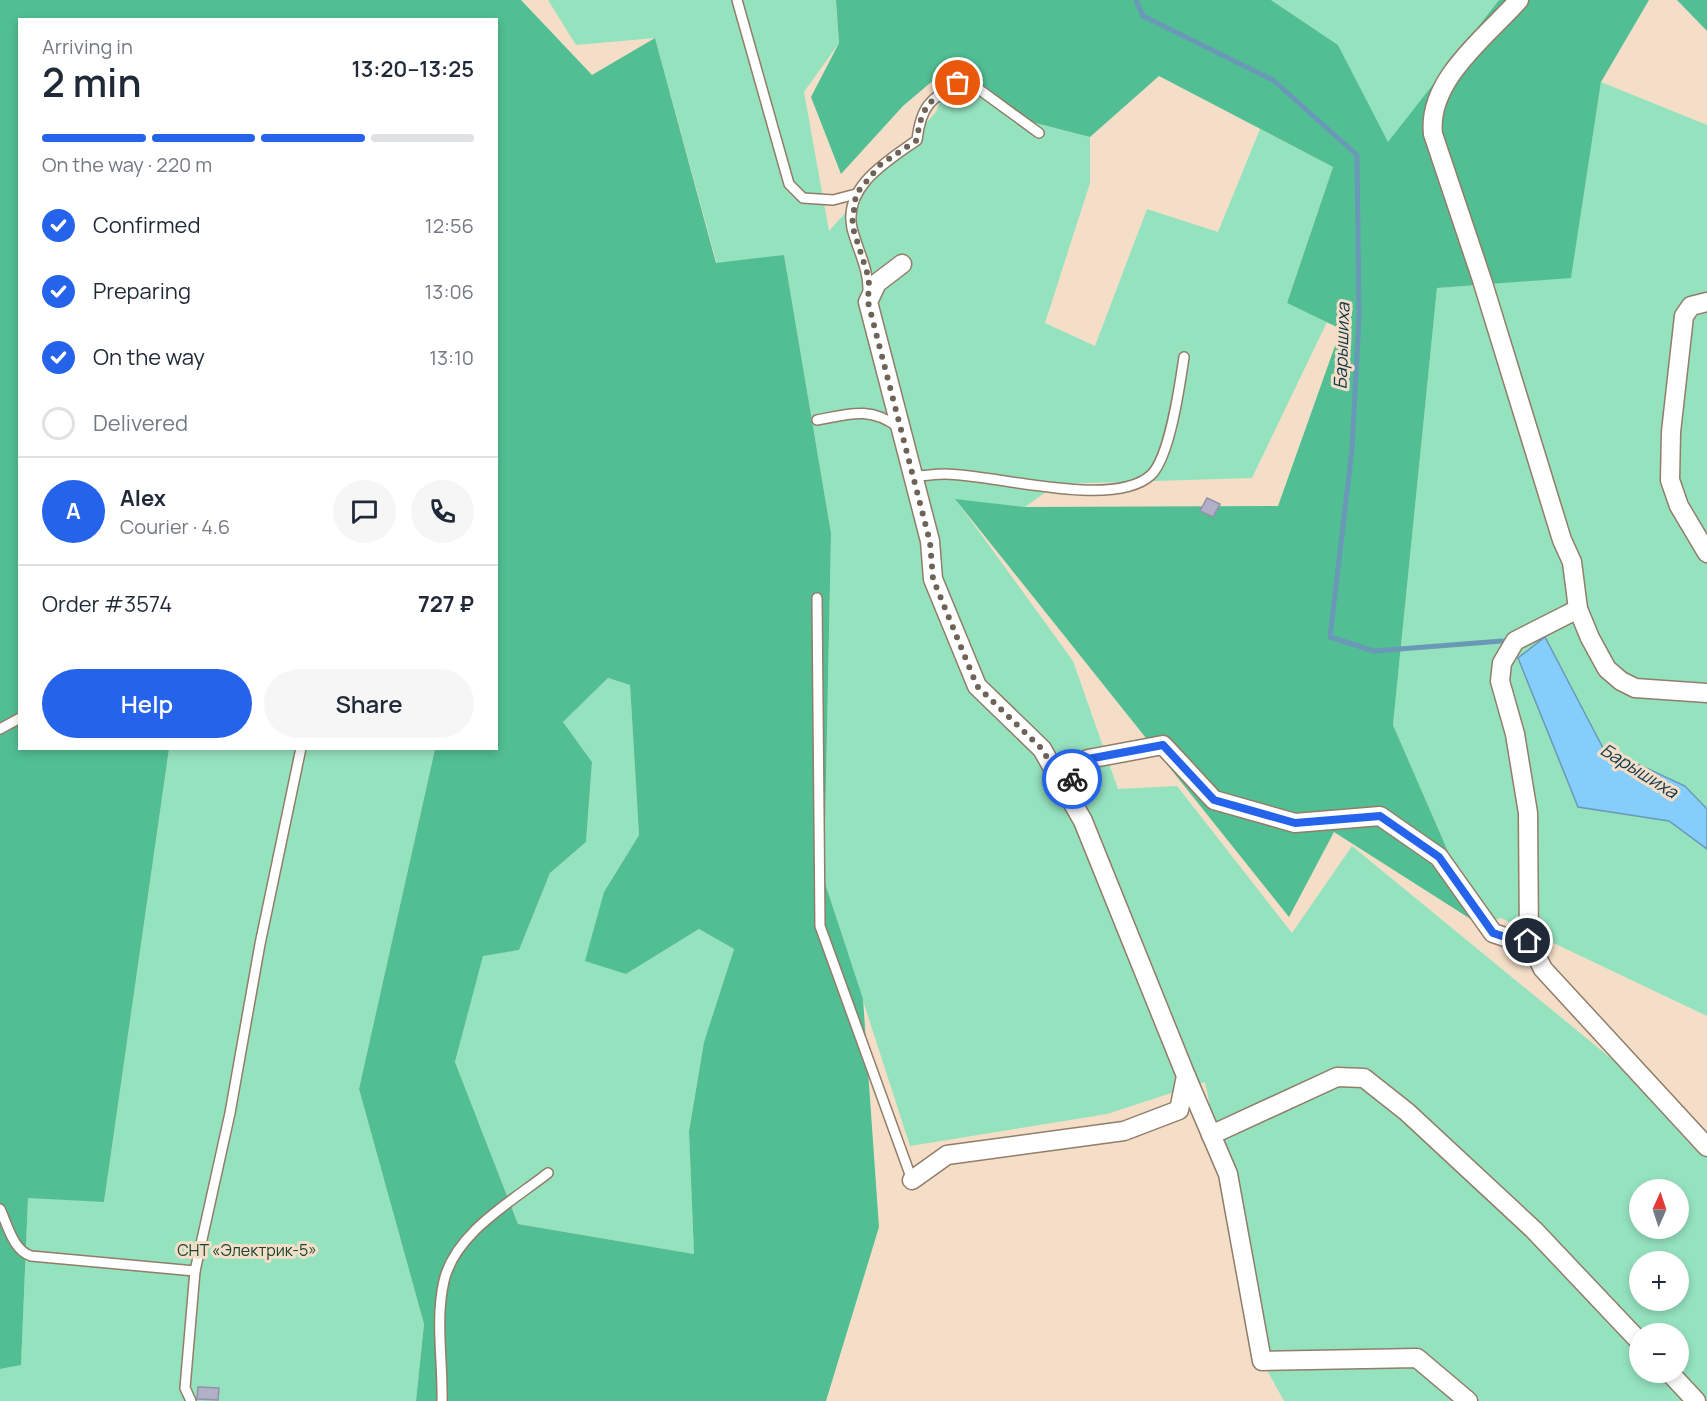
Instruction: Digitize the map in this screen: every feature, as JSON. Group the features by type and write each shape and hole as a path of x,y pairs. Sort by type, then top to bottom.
{"street":[{"path":"1520,0 1457,65 1438,99 1432,122 1435,140 1482,280 1562,540 1572,562 1578,609 1607,669 1621,681 1635,688 1707,693"},
{"path":"902,264 877,283 868,302 898,427 930,542 933,579 977,686 1042,749 1083,821 1228,1174 1262,1361 1417,1358 1468,1401"},
{"path":"1707,302 1692,306 1684,315 1671,432 1670,480 1678,506 1707,553"},
{"path":"1578,609 1515,641 1502,663 1500,681 1515,734 1528,813 1528,941 1543,969 1707,1147"},
{"path":"1065,788 1088,759 1163,745 1214,800 1295,823 1380,816 1439,857 1493,933 1511,939 1528,941"},
{"path":"1179,1110 1186,1076"},
{"path":"1208,1128 1337,1077 1364,1078 1407,1112 1534,1230 1629,1330"},
{"path":"912,1180 947,1155 1124,1131 1179,1110"},
{"path":"1179,1110 1208,1128"},
{"path":"1679,1383 1696,1401"},
{"path":"1700,1401 1707,1394"}],"lane":[{"path":"737,0 789,184 803,198 833,200 856,194"},
{"path":"868,302 869,279 852,225 856,194 880,165 917,140 920,118 932,98 958,83 980,90 1039,133"},
{"path":"913,476 946,474 1078,490 1124,489 1151,475 1166,445 1184,357"},
{"path":"817,420 868,412 886,417 898,427"},
{"path":"817,598 820,926 912,1180"},
{"path":"0,729 18,719"},
{"path":"191,1401 185,1388 195,1271 231,1113 260,944 301,750"},
{"path":"442,1401 441,1322 444,1282 450,1262 480,1226 548,1173"},
{"path":"0,1209 22,1253 32,1256 195,1271"}],"green space":[{"path":"0,0 521,0 592,75 655,38 716,263 784,255 831,533 824,880 863,999 879,1227 826,1401 416,1401 424,1324 359,1089 435,750 498,750 498,18 18,18 18,750 169,750 104,1202 28,1198 21,1365 0,1369","holes":["608,678 630,685 639,835 604,892 585,961 626,974 699,929 734,949 704,1042 689,1131 694,1254 518,1224 455,1062 483,956 519,950 550,873 586,842 592,762 563,722"]},
{"path":"548,0 836,0 839,43 804,92 829,231 936,112 956,61 1020,119 1090,137 1090,183 1045,323 1095,346 1147,209 1218,232 1260,129 1333,167 1287,303 1327,322 1252,478 1057,484 1025,507 956,500 1073,661 1118,789 1177,786 1292,933 1352,846 1707,1137 1707,1401 1284,1401 1262,1361 1205,1082 1107,1114 910,1146 824,880 831,533 784,255 717,264 655,38 576,45"},
{"path":"836,0 1271,0 1338,45 1388,142 1499,0 1649,0 1601,82 1571,278 1437,288 1393,725 1480,925 1334,832 1289,917 955,499 1025,507 1278,506 1341,329 1287,303 1333,167 1159,76 1090,137 1020,119 956,61 903,106 841,174 811,97 839,43"},
{"path":"1271,0 1499,0 1388,143 1338,45"},
{"path":"1677,0 1707,0 1707,31"},
{"path":"1601,82 1707,125 1707,809 1685,786 1603,748 1545,637 1518,658 1578,807 1669,821 1707,849 1707,1016 1501,918 1480,925 1393,725 1437,288 1571,277"},
{"path":"608,678 630,685 639,835 604,892 626,974 699,929 734,949 704,1042 689,1130 694,1254 518,1224 455,1062 483,955 519,950 550,873 586,842 592,762 563,722"},
{"name":"СНТ «Электрик-5»","path":"169,750 435,750 359,1089 424,1324 416,1401 0,1401 0,1369 21,1365 28,1197 104,1202"}],"water":[{"path":"1545,637 1603,748 1685,786 1707,809 1707,849 1669,821 1578,807 1518,658"}],"building":[{"path":"1207,498 1220,504 1213,517 1200,511"},
{"path":"198,1387 219,1388 218,1400 197,1399"}],"waterway":[{"name":"Барышиха","path":"1136,0 1143,16 1273,80 1357,155 1359,317 1352,449 1330,637 1374,651 1502,641"}],"way so far":[{"path":"958,83 932,98 920,118 917,140 880,165 856,194 852,225 869,279 868,302 901,438 930,542 933,579 943,608 977,686 1042,749 1065,788 1072,779"}],"route":[{"path":"1072,779 1088,759 1163,745 1214,800 1295,823 1380,816 1439,857 1493,933 1511,939 1528,941"}]}
